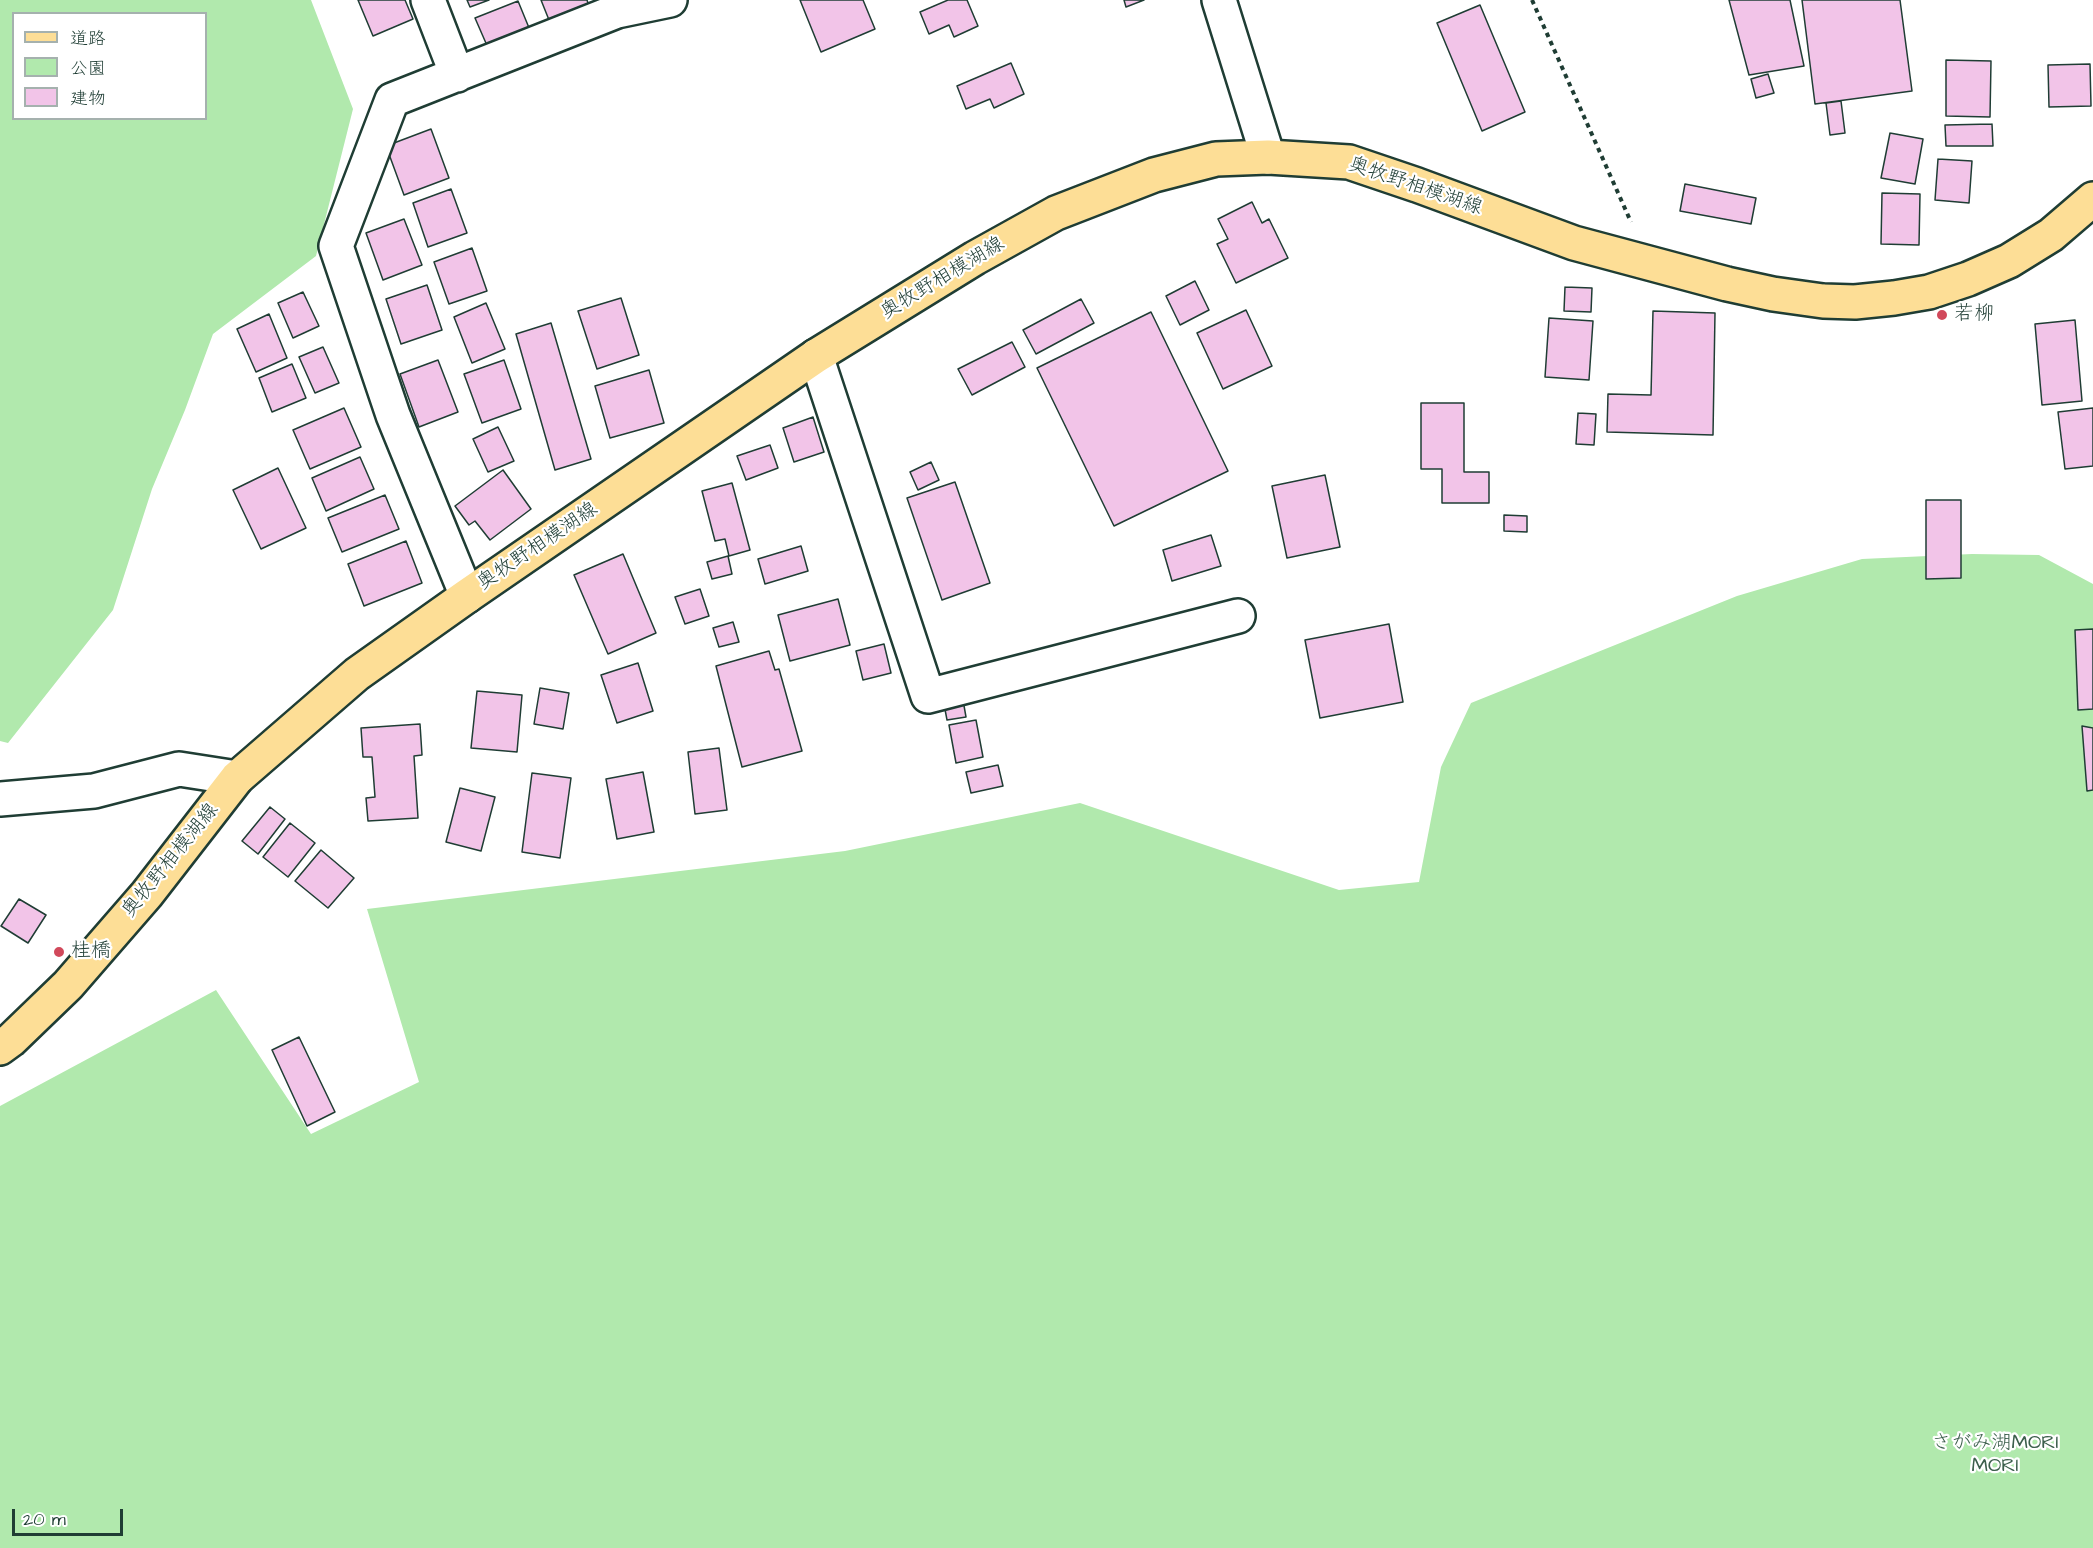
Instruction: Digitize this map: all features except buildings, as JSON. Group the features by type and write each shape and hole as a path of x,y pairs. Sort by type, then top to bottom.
{"main road":[{"name":"奥牧野相模湖線","path":"0,1048 68,985 147,894 237,778 357,674 816,356 975,258 1056,213 1154,175 1216,159 1268,157 1350,162 1574,243 1727,284 1823,301 1855,302 1929,292 1968,279 2009,261 2051,235 2093,199"}],"street":[{"path":"428,0 457,75"},
{"path":"467,596 393,415 336,246 392,100 457,75 615,6 670,0"},
{"path":"1220,0 1268,157"},
{"path":"816,356 928,696 1238,616"},
{"path":"0,799 94,791 179,769 237,778"}],"path":[{"path":"1532,0 1650,264"}],"green space":[{"path":"0,0 311,0 353,109 316,256 213,334 152,489 113,610 8,743 0,741"},
{"name":"さがみ湖MORI MORI","path":"1972,554 2039,555 2093,584 2093,1548 0,1548 0,1106 216,990 311,1134 419,1082 367,909 845,851 1080,803 1339,890 1419,882 1441,767 1471,703 1737,596 1862,559"}],"place":[{"name":"若柳","path":"1942,315"},
{"name":"桂橋","path":"59,952"}]}
